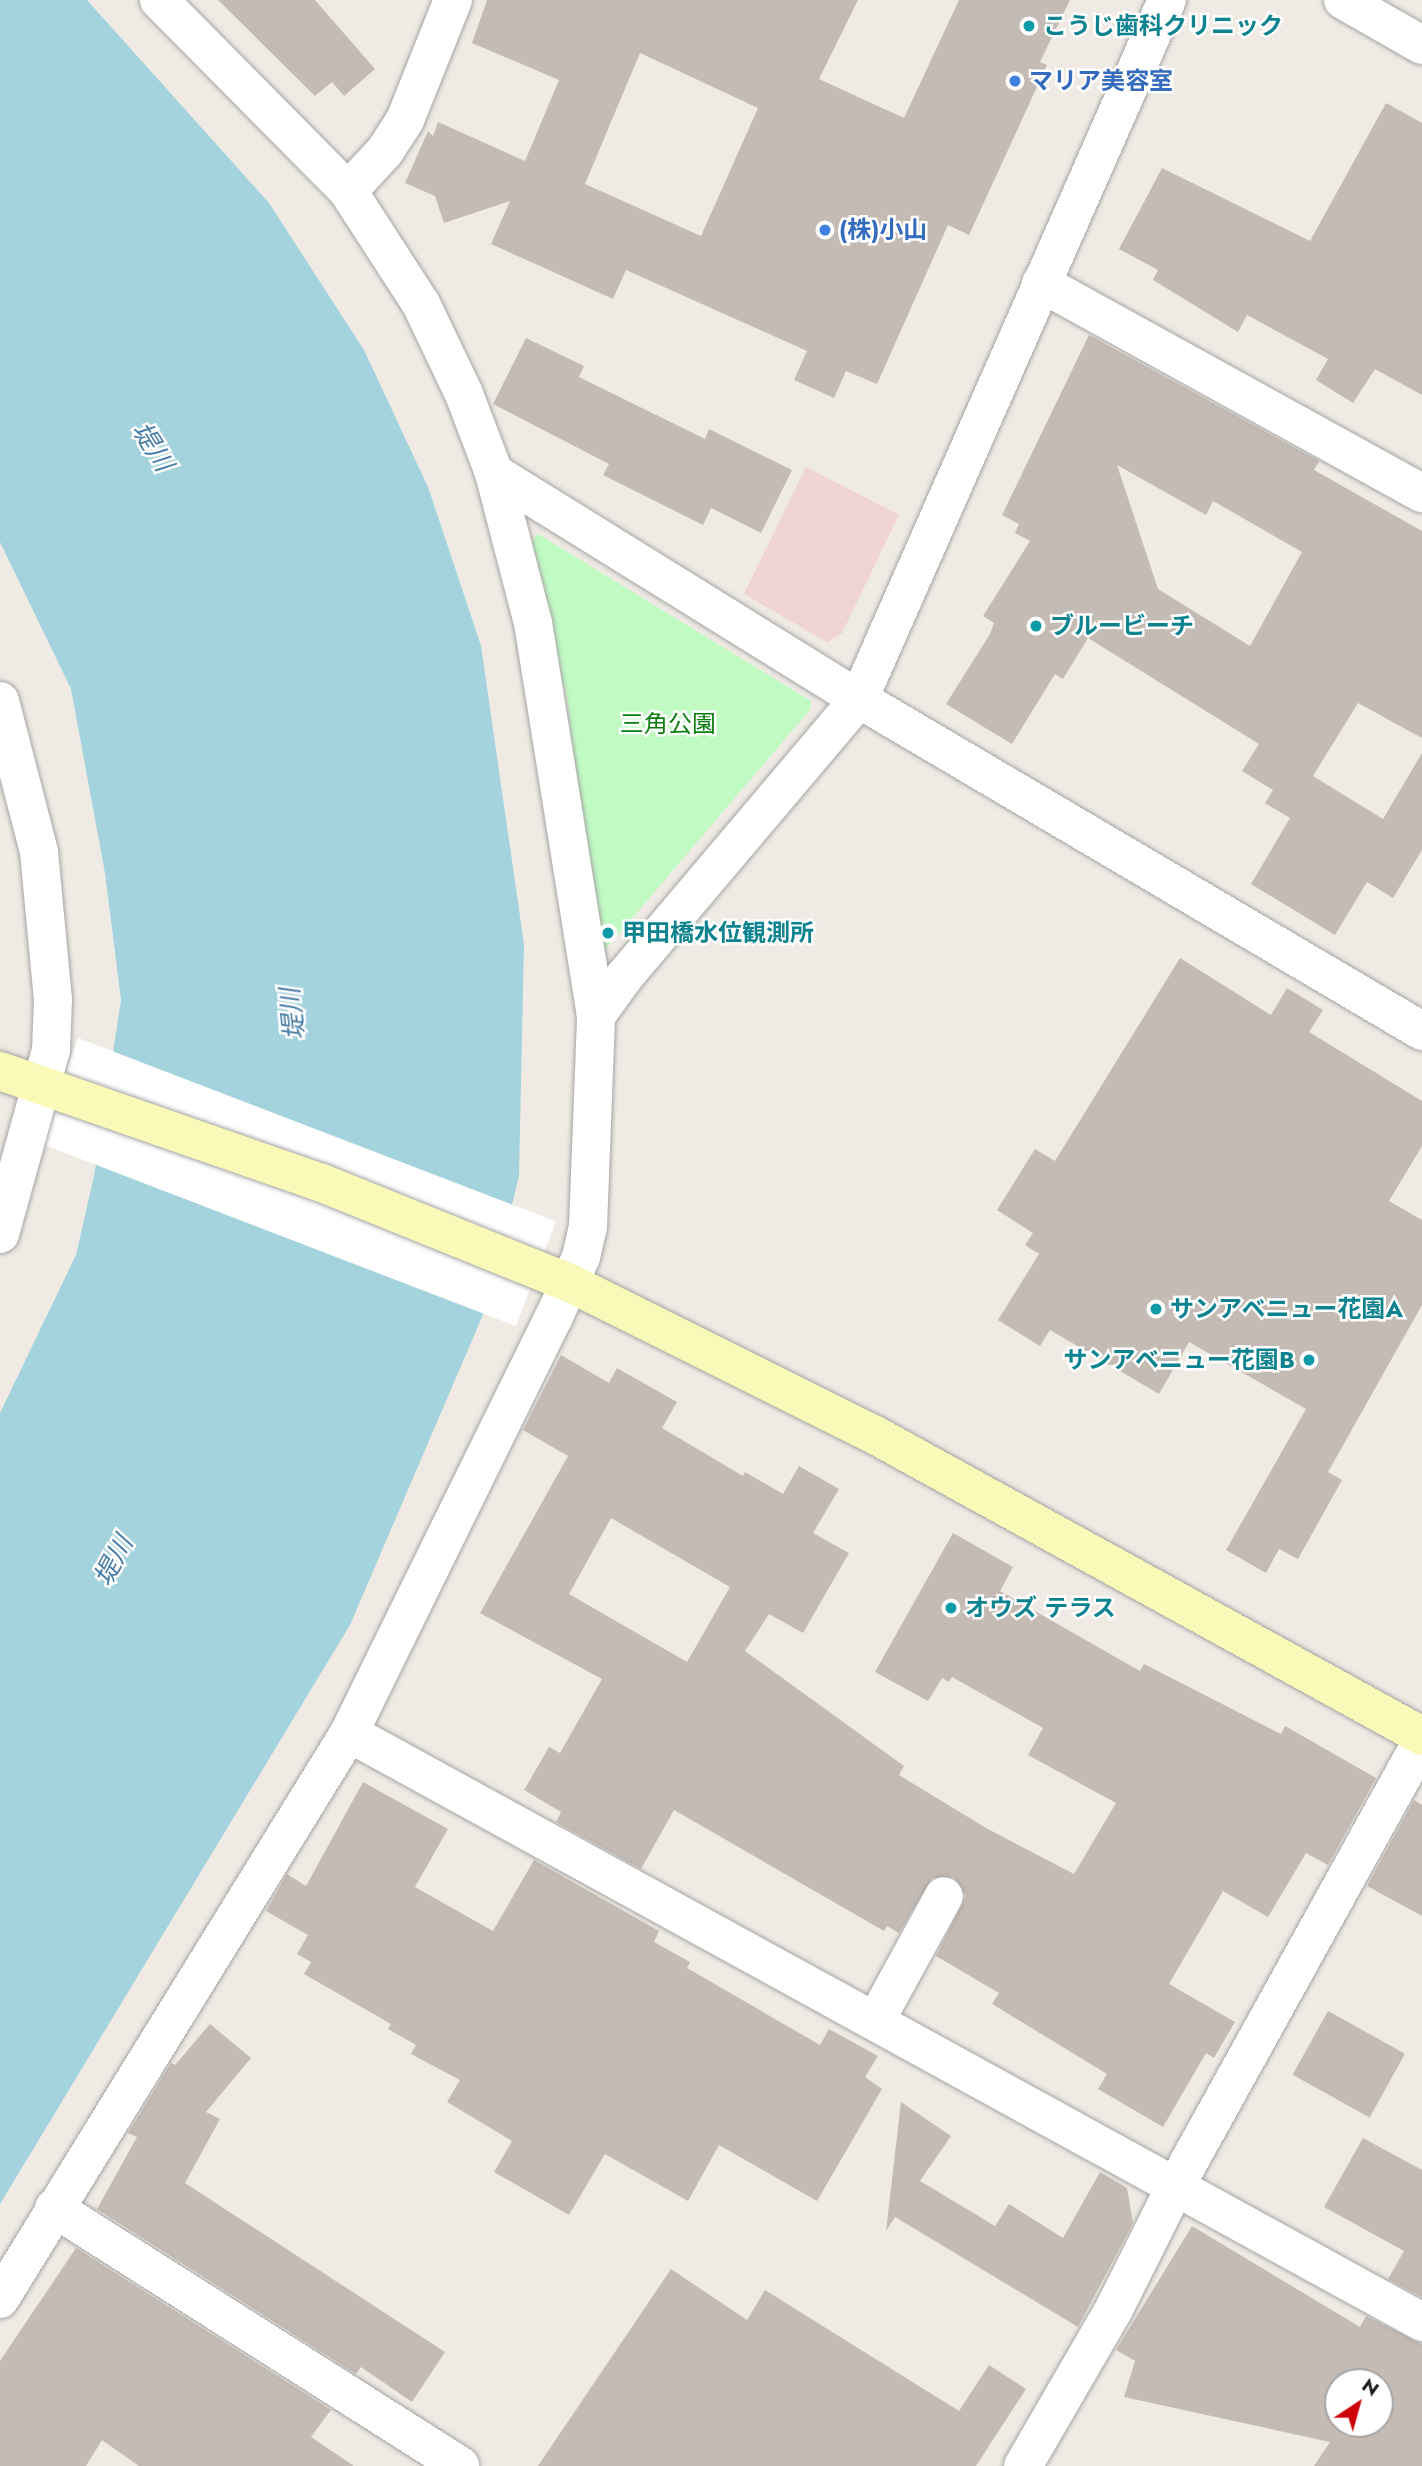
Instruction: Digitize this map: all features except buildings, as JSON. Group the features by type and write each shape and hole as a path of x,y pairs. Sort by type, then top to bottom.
{"street":[{"path":"0,2299 349,1733 554,1276 588,1227 596,1016 533,623 494,473 464,394 421,304 348,191 159,0"},
{"path":"348,191 385,150 405,120 453,0"},
{"path":"596,1016 624,977 859,699 1167,0"},
{"path":"1343,0 1422,45"},
{"path":"1041,284 1422,493"},
{"path":"494,473 859,699 1422,1031"},
{"path":"0,701 22,772 40,865 53,999 53,1090 0,1234"},
{"path":"0,1071 321,1183 554,1276 886,1441 1422,1736"},
{"path":"349,1733 1422,2322"},
{"path":"1023,2466 1113,2311 1175,2188 1422,1741"},
{"path":"876,2020 944,1896"},
{"path":"54,2208 460,2466"}],"shaded area":[{"path":"806,467 899,515 842,633 827,642 744,594"}],"green space":[{"name":"三角公園","path":"538,534 811,701 810,710 604,951 577,788 567,697 530,544"}],"water":[{"name":"堤川","path":"0,0 87,0 269,203 364,350 428,487 481,646 524,944 519,1176 488,1303 350,1625 0,2204 0,1413 76,1255 94,1176 121,1000 105,873 71,689 0,542"}],"pier":[{"path":"78,1038 556,1221 516,1326 38,1143"}],"place":[{"name":"こうじ歯科クリニック","path":"1029,26"},
{"name":"マリア美容室","path":"1015,81"},
{"name":"(株)小山","path":"825,230"},
{"name":"ブルービーチ","path":"1036,626"},
{"name":"甲田橋水位観測所","path":"608,933"},
{"name":"サンアベニュー花園A","path":"1156,1309"},
{"name":"サンアベニュー花園B","path":"1309,1360"},
{"name":"オウズ テラス","path":"951,1608"}]}
